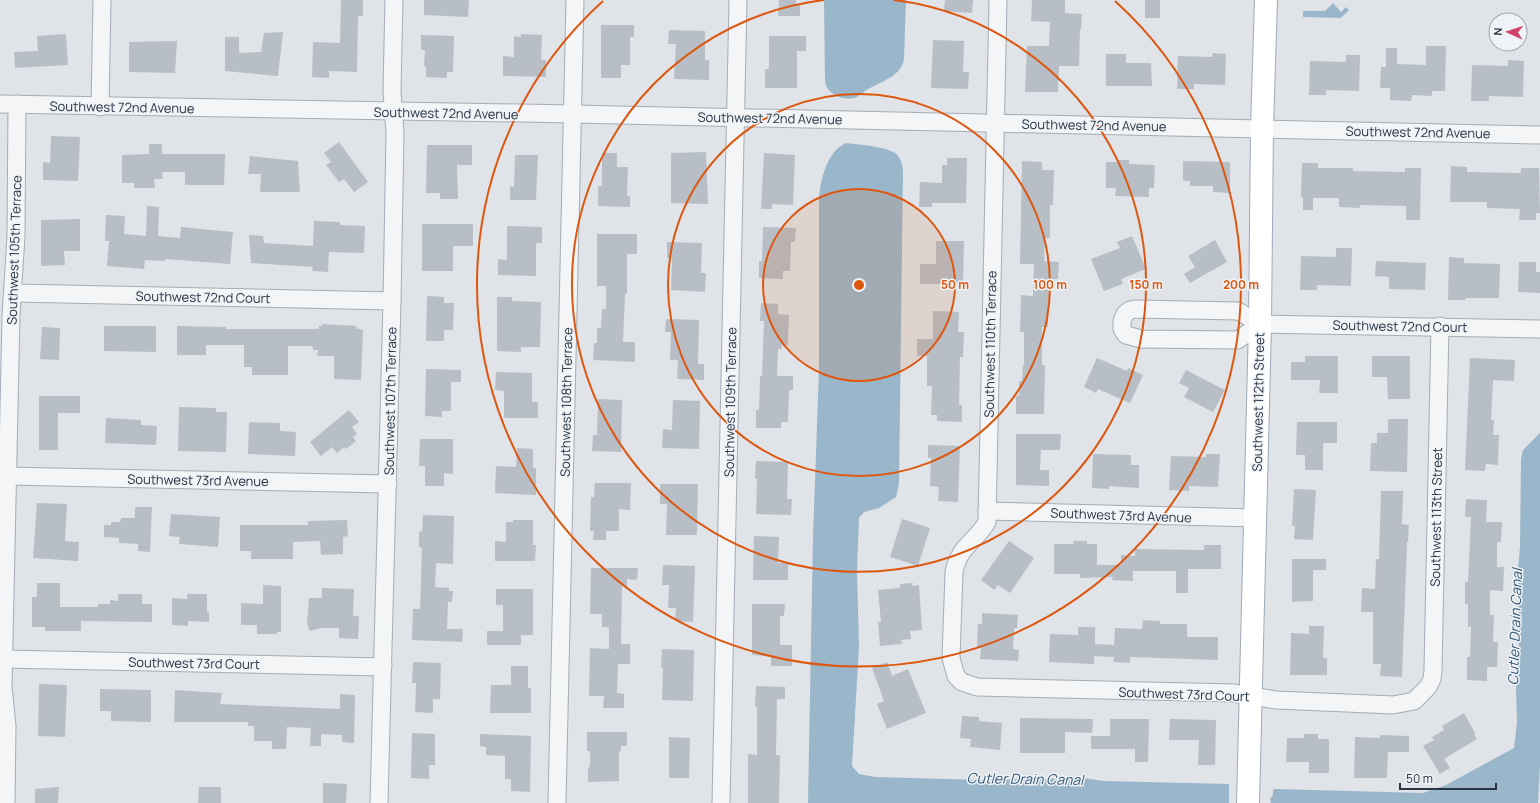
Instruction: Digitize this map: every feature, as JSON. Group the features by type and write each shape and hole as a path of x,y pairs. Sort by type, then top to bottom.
{"main road":[{"name":"Southwest 112th Street","path":"1248,803 1260,324 1262,128 1266,0"}],"street":[{"path":"100,107 102,0"},
{"name":"Southwest 107th Terrace","path":"379,803 392,301 395,133 392,91 394,0"},
{"name":"Southwest 108th Terrace","path":"557,803 575,0"},
{"name":"Southwest 109th Terrace","path":"721,803 738,0"},
{"name":"Southwest 110th Terrace","path":"956,676 951,658 954,572 956,561 961,552 987,522 998,0"},
{"name":"Southwest 72nd Avenue","path":"0,104 100,107 573,114 1540,135"},
{"name":"Southwest 105th Terrace","path":"6,803 7,726 3,698 12,315 16,243 17,104"},
{"name":"Southwest 72nd Court","path":"14,293 392,301"},
{"name":"Southwest 72nd Court","path":"1260,324 1238,340 1141,339 1126,335 1122,329 1122,321 1125,314 1130,310 1145,309 1238,311 1260,324 1440,326 1540,329"},
{"name":"Southwest 113th Street","path":"1414,701 1428,686 1432,679 1433,671 1440,326"},
{"name":"Southwest 73rd Avenue","path":"8,476 388,484"},
{"name":"Southwest 73rd Avenue","path":"987,511 1255,518"},
{"name":"Southwest 73rd Court","path":"4,659 383,667"},
{"name":"Southwest 73rd Court","path":"956,676 962,682 977,688 1232,693 1276,700 1380,705 1405,704 1414,701"}],"water":[{"path":"824,0 906,0 904,59 900,69 891,77 857,97 848,99 843,98 829,91 825,82"},
{"path":"1333,3 1341,12 1346,7 1349,10 1341,18 1303,17 1303,11 1325,11"},
{"path":"846,143 871,146 895,153 900,159 903,173 899,484 896,497 879,508 864,512 859,518 857,571 859,647 852,766 859,774 875,777 982,780 1083,778 1104,781 1229,784 1229,803 808,803 813,537 819,369 819,197 821,182 826,166 834,152"},
{"path":"1540,433 1540,765 1538,803 1271,803 1270,799 1273,795 1273,790 1275,789 1423,793 1446,785 1514,748 1517,722 1516,690 1519,654 1518,569 1520,547 1521,459 1523,450"}],"building":[{"path":"341,0 363,0 363,16 358,16 357,72 329,71 329,78 312,77 313,42 340,43"},
{"path":"424,0 469,0 468,17 424,15"},
{"path":"779,0 796,0 796,4 800,4 800,16 778,16"},
{"path":"945,0 973,0 972,13 944,11"},
{"path":"1032,0 1065,0 1065,13 1082,14 1079,66 1059,66 1058,92 1025,92 1027,46 1049,46 1050,22 1031,21"},
{"path":"1145,0 1160,0 1160,18 1145,18"},
{"path":"601,25 634,25 634,37 630,37 630,65 621,65 621,78 601,78"},
{"path":"669,30 705,31 705,60 709,60 709,80 674,79 676,44 668,44"},
{"path":"283,32 278,76 225,71 225,37 239,37 239,53 261,52 264,33"},
{"path":"66,34 68,65 15,68 14,52 38,51 37,36"},
{"path":"521,34 542,35 541,60 546,60 546,77 503,76 503,56 514,57 514,36 521,37"},
{"path":"421,35 454,36 453,72 447,72 447,78 426,77 426,66 424,66 425,50 421,50"},
{"path":"769,36 806,36 806,51 797,51 797,88 765,88 765,69 769,69"},
{"path":"933,40 964,41 963,72 969,72 968,89 931,88"},
{"path":"177,41 175,73 129,72 129,42"},
{"path":"1426,46 1446,46 1445,91 1432,91 1432,96 1412,95 1411,101 1390,100 1390,88 1380,88 1381,67 1386,67 1386,48 1397,48 1397,64 1426,65"},
{"path":"1213,53 1226,54 1225,85 1194,84 1194,89 1177,89 1178,56 1212,57"},
{"path":"1106,54 1126,54 1126,63 1151,63 1152,86 1106,86"},
{"path":"1346,55 1360,55 1359,91 1326,90 1326,95 1309,95 1310,61 1346,62"},
{"path":"1508,60 1524,61 1523,97 1489,96 1489,101 1471,101 1472,65 1508,66"},
{"path":"51,136 80,137 78,181 43,180 43,162 50,163"},
{"path":"339,142 368,182 354,192 344,179 339,182 326,165 331,162 324,153"},
{"path":"149,144 162,144 162,154 225,154 224,185 185,185 185,172 162,172 163,179 154,179 155,188 134,188 134,183 122,183 122,155 149,154"},
{"path":"427,145 472,145 472,165 457,165 458,199 440,199 440,193 426,193"},
{"path":"706,152 708,204 671,203 671,153"},
{"path":"602,153 617,153 617,167 628,167 627,196 630,196 630,207 598,206 598,186 602,186"},
{"path":"764,153 795,155 793,205 772,204 772,209 761,209"},
{"path":"515,155 538,155 536,200 510,200 510,186 514,187"},
{"path":"250,156 298,161 300,192 260,192 261,174 248,174"},
{"path":"947,158 967,158 966,203 932,203 932,207 919,207 920,182 942,183 942,165 947,165"},
{"path":"1117,160 1129,160 1129,164 1155,165 1154,188 1149,188 1149,197 1115,196 1116,188 1106,188 1106,162 1117,162"},
{"path":"1022,161 1042,162 1042,170 1054,170 1053,205 1050,205 1050,238 1045,238 1044,261 1059,262 1058,279 1049,279 1048,327 1042,327 1042,365 1045,365 1044,414 1016,414 1016,396 1019,396 1019,381 1022,381 1024,365 1024,332 1020,332 1021,295 1033,296 1034,264 1020,264"},
{"path":"1183,161 1230,162 1230,193 1213,192 1213,186 1190,186 1190,181 1183,181"},
{"path":"1302,163 1318,163 1318,168 1353,168 1353,171 1405,172 1405,168 1421,168 1420,220 1406,220 1406,206 1360,205 1360,208 1339,207 1339,198 1313,198 1313,210 1303,210 1303,197 1301,197"},
{"path":"1451,166 1467,167 1467,172 1521,173 1521,168 1539,168 1540,213 1536,213 1536,220 1519,220 1520,209 1487,208 1487,202 1450,202"},
{"path":"147,206 159,207 158,236 180,238 181,227 233,232 230,264 165,259 165,261 145,260 144,269 107,266 109,241 105,241 106,215 125,216 124,234 146,236"},
{"path":"80,219 80,251 64,251 65,265 41,266 41,220"},
{"path":"314,221 340,222 340,225 365,226 364,253 329,252 328,272 312,271 313,267 251,263 249,235 263,236 264,243 313,246"},
{"path":"422,224 473,224 473,246 453,246 453,271 422,271"},
{"path":"507,226 542,227 542,243 536,243 536,276 498,275 498,259 507,260"},
{"path":"763,227 796,228 795,242 791,242 790,271 783,271 783,279 759,278 759,261 762,261"},
{"path":"597,234 637,234 637,254 627,254 627,294 625,294 623,342 635,342 635,362 593,360 594,343 597,343 597,328 601,328 602,309 606,309 606,286 597,286"},
{"path":"1132,236 1146,269 1121,279 1123,284 1104,291 1091,259 1120,248 1117,242"},
{"path":"1215,240 1227,262 1190,283 1184,274 1195,267 1188,256"},
{"path":"936,241 964,241 963,284 920,284 920,264 936,264"},
{"path":"667,242 702,243 701,273 706,273 705,292 671,290 672,258 667,258"},
{"path":"1336,248 1352,248 1351,286 1317,285 1317,290 1300,290 1301,256 1336,257"},
{"path":"1449,257 1464,258 1464,263 1500,264 1499,298 1465,298 1465,300 1448,300"},
{"path":"1376,261 1426,263 1425,290 1389,289 1389,277 1375,276"},
{"path":"1519,262 1536,262 1536,272 1540,272 1540,293 1518,292"},
{"path":"427,296 444,297 444,303 454,303 453,330 444,330 444,341 426,341"},
{"path":"497,297 512,297 512,301 541,302 540,347 521,347 521,352 497,351"},
{"path":"761,303 778,304 778,314 789,315 788,345 782,345 782,349 778,349 777,376 793,376 793,390 789,390 788,422 781,422 781,428 756,428 756,410 759,410 760,376 762,376 764,321 760,321"},
{"path":"933,311 959,312 958,332 964,332 963,357 960,357 959,405 962,405 962,422 937,421 937,415 931,415 932,386 927,386 927,356 917,356 917,339 933,339"},
{"path":"666,319 699,320 698,364 704,364 704,380 677,379 678,360 670,360 671,332 665,332"},
{"path":"322,324 357,326 356,328 363,330 361,380 334,379 334,356 317,356 318,350 313,350 313,347 311,346 288,346 288,375 252,375 252,367 244,367 244,345 206,345 206,355 177,355 177,326 226,327 226,329 319,329 319,326 322,326"},
{"path":"104,326 156,326 156,352 104,351"},
{"path":"42,327 60,328 59,360 40,359"},
{"path":"1305,356 1338,356 1338,393 1319,393 1320,380 1291,380 1291,362 1305,362"},
{"path":"1372,356 1410,356 1410,399 1388,399 1387,377 1372,377"},
{"path":"1097,358 1127,371 1128,368 1143,375 1130,403 1098,389 1096,393 1084,387"},
{"path":"1470,358 1515,360 1514,381 1493,380 1491,420 1494,420 1493,435 1499,435 1498,465 1486,464 1485,471 1465,470"},
{"path":"426,369 461,370 461,382 451,382 451,411 442,411 442,417 425,416"},
{"path":"1186,370 1225,390 1213,412 1184,397 1189,388 1179,383"},
{"path":"496,372 532,373 532,402 538,402 538,418 504,418 504,391 495,390"},
{"path":"39,396 80,396 80,413 58,413 58,450 39,450"},
{"path":"598,399 622,400 621,452 592,451 593,435 597,435"},
{"path":"673,400 700,401 699,449 662,448 663,429 672,430"},
{"path":"179,407 216,408 216,412 227,412 226,452 178,451"},
{"path":"349,410 359,422 352,427 357,434 353,437 356,441 346,449 344,447 337,453 332,447 321,456 310,442"},
{"path":"106,418 141,420 141,425 157,426 156,445 105,443"},
{"path":"1388,419 1408,419 1407,472 1370,471 1371,443 1377,443 1377,433 1388,433"},
{"path":"249,422 280,423 280,431 296,432 295,456 248,454"},
{"path":"1297,422 1337,422 1337,443 1323,443 1323,470 1305,470 1305,455 1296,455"},
{"path":"1016,434 1061,434 1060,450 1041,450 1040,470 1049,470 1049,486 1016,485"},
{"path":"420,439 453,439 453,474 444,473 444,486 425,486 425,466 419,466"},
{"path":"928,445 960,446 958,502 938,501 939,487 930,486 931,458 928,458"},
{"path":"517,448 533,449 533,468 536,468 536,495 495,493 496,466 516,467"},
{"path":"1093,454 1131,455 1131,465 1139,465 1139,488 1109,486 1109,489 1092,488"},
{"path":"1206,454 1220,454 1218,487 1189,486 1189,491 1169,490 1171,456 1206,457"},
{"path":"756,461 788,462 787,499 792,499 791,515 756,514"},
{"path":"595,483 631,483 630,510 619,509 619,531 606,531 606,540 593,540 594,531 590,531 591,497 594,497"},
{"path":"660,484 698,484 697,535 666,535 667,504 660,504"},
{"path":"1294,489 1316,490 1313,540 1294,539 1295,526 1292,526"},
{"path":"1381,491 1403,491 1402,524 1409,525 1407,542 1402,677 1380,676 1381,664 1373,664 1373,612 1361,612 1362,588 1375,589 1376,559 1379,559"},
{"path":"1466,499 1487,500 1486,522 1502,522 1501,542 1497,542 1497,567 1504,567 1503,591 1490,590 1490,615 1494,615 1493,642 1498,642 1497,667 1487,667 1487,681 1467,680 1467,657 1470,657 1471,627 1468,627 1468,604 1465,604 1465,582 1468,582 1471,517 1465,517"},
{"path":"37,503 67,504 65,541 79,542 78,561 33,558"},
{"path":"135,507 152,507 150,552 138,551 138,544 119,543 119,538 104,537 104,525 111,525 111,522 120,522 121,518 135,518"},
{"path":"171,514 220,517 218,547 179,544 180,537 169,536"},
{"path":"423,515 454,516 453,564 436,563 435,587 449,588 449,591 453,591 452,602 448,602 447,629 463,629 462,642 412,640 413,609 420,609 422,548 419,547 419,531 422,532"},
{"path":"902,519 930,528 918,566 890,557"},
{"path":"347,520 348,536 343,537 343,554 321,555 320,541 293,542 293,559 251,559 251,551 240,551 240,525 308,525 308,521"},
{"path":"513,520 533,520 533,545 536,545 535,561 495,561 495,541 506,542 506,522 513,522"},
{"path":"754,536 779,537 778,563 788,563 788,580 753,580"},
{"path":"1009,541 1034,558 1010,593 998,585 994,590 981,580"},
{"path":"1074,541 1087,541 1087,544 1097,544 1097,565 1121,565 1121,555 1135,556 1135,549 1204,550 1204,545 1221,545 1221,569 1188,569 1188,593 1176,593 1176,571 1133,571 1133,581 1112,580 1113,577 1080,578 1080,574 1054,574 1054,544 1073,544"},
{"path":"1292,559 1326,559 1326,570 1313,570 1313,601 1292,602"},
{"path":"663,565 695,566 693,622 675,621 676,608 668,608 669,585 662,585"},
{"path":"591,568 638,568 637,580 627,579 627,586 622,586 621,644 630,644 630,664 618,664 617,693 624,694 624,708 603,708 604,696 589,696 590,648 609,649 609,627 602,627 602,614 590,614"},
{"path":"37,583 60,583 60,607 98,607 98,604 110,604 110,600 118,601 118,594 142,594 142,604 152,604 152,622 81,621 81,631 45,631 45,627 32,627 32,597 37,597"},
{"path":"913,583 912,586 919,585 922,630 910,631 911,639 901,640 902,644 880,646 878,622 881,622 878,590 900,588 900,584"},
{"path":"263,585 281,586 281,632 277,632 277,634 257,634 257,625 241,625 241,603 263,604"},
{"path":"322,588 354,589 353,616 359,616 358,639 339,638 339,628 321,628 310,631 307,624 309,598 322,598"},
{"path":"496,589 533,589 533,635 521,635 521,645 487,645 487,631 503,631 503,605 496,605"},
{"path":"187,594 207,594 207,612 209,612 209,622 188,621 188,626 172,625 172,598 187,599"},
{"path":"752,604 785,604 784,616 780,616 780,645 792,645 792,666 771,666 771,656 752,655"},
{"path":"982,613 1018,615 1017,628 1014,628 1013,649 1019,650 1018,661 980,659 981,648 977,648 978,624 982,624"},
{"path":"1143,620 1160,621 1160,624 1187,624 1187,637 1218,637 1218,660 1130,657 1130,663 1113,662 1114,657 1094,656 1094,664 1049,662 1050,634 1078,635 1078,627 1095,627 1095,644 1114,645 1115,628 1142,629"},
{"path":"1309,626 1324,626 1323,658 1327,658 1327,675 1290,675 1291,633 1309,634"},
{"path":"662,649 694,650 693,701 662,700"},
{"path":"413,662 441,663 440,699 433,699 433,713 415,712 416,683 412,683"},
{"path":"887,662 892,676 908,669 926,713 887,729 877,704 884,701 872,668"},
{"path":"511,666 528,666 528,688 531,688 531,713 490,713 491,685 511,685"},
{"path":"39,684 67,685 65,737 38,736"},
{"path":"756,686 785,687 785,699 777,699 776,755 780,755 779,803 748,803 748,754 757,755 757,707 755,707"},
{"path":"100,689 151,690 151,722 111,721 111,711 100,711"},
{"path":"175,690 222,693 220,704 340,709 340,694 355,695 354,743 342,742 342,735 321,734 321,746 310,746 311,728 287,727 286,749 272,749 272,741 254,741 254,726 248,726 248,722 174,722"},
{"path":"1464,713 1477,739 1444,759 1450,768 1440,774 1423,746 1434,740 1432,737 1444,730 1442,726"},
{"path":"962,716 979,717 979,721 1002,723 1000,750 970,747 971,739 960,738"},
{"path":"1020,718 1093,719 1092,733 1065,732 1065,753 1020,753"},
{"path":"1110,719 1149,719 1148,762 1135,762 1135,749 1091,749 1091,736 1110,736"},
{"path":"1170,719 1216,720 1215,765 1198,765 1199,740 1169,740"},
{"path":"587,732 627,732 627,746 621,746 621,751 619,751 619,781 588,782 590,751 587,751"},
{"path":"412,733 435,734 435,765 429,765 429,779 411,778"},
{"path":"480,734 531,736 530,792 511,791 511,779 505,779 505,756 486,755 486,747 480,746"},
{"path":"1304,734 1318,734 1318,739 1329,739 1329,773 1309,773 1309,762 1286,762 1287,738 1304,738"},
{"path":"1380,735 1409,736 1409,752 1388,752 1387,778 1354,778 1355,737 1380,738"},
{"path":"669,737 690,738 689,778 669,778"},
{"path":"323,783 347,784 346,803 323,803"},
{"path":"59,787 58,803 35,803 35,789"},
{"path":"199,787 221,787 221,803 198,803"}],"water label":[{"name":"Cutler Drain Canal","path":"1515,627"},
{"name":"Cutler Drain Canal","path":"1025,779"}]}
